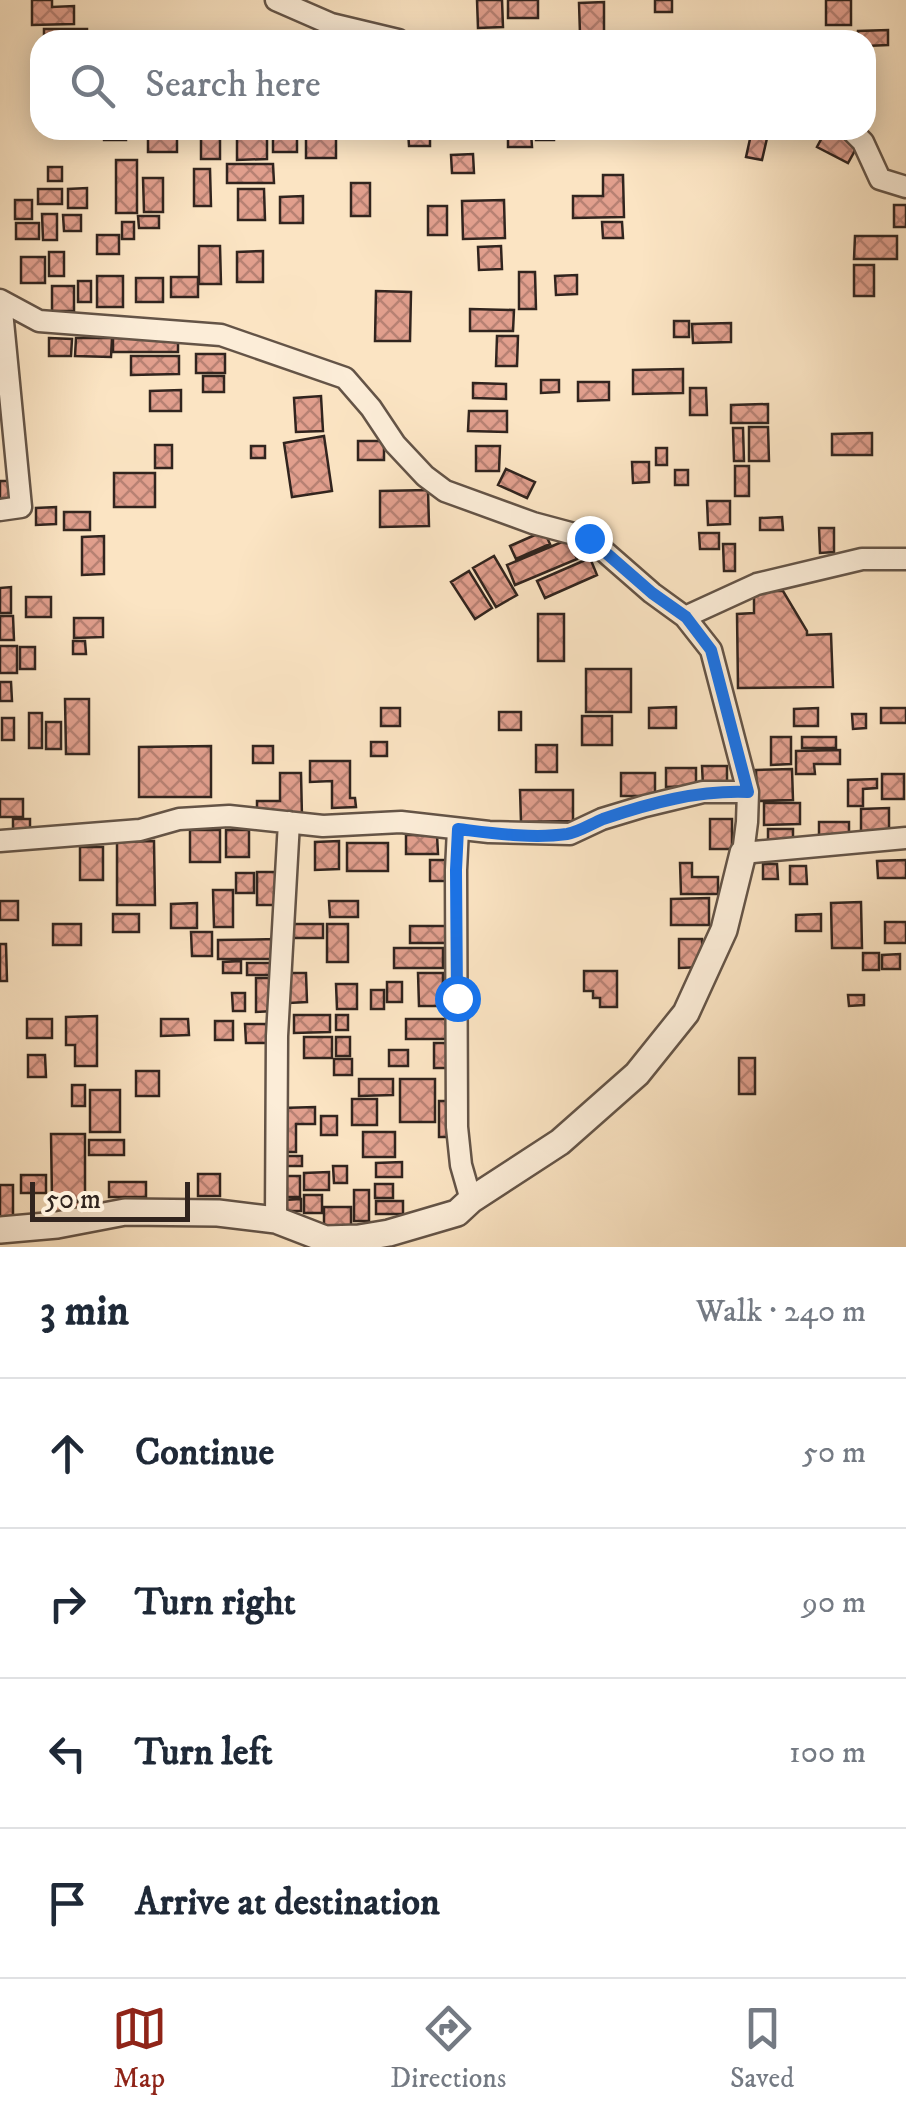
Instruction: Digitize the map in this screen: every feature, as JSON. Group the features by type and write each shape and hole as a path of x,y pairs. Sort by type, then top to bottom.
{"street":[{"path":"276,0 330,24 356,30"},
{"path":"861,140 880,179 906,187"},
{"path":"0,510 20,507 1,301"},
{"path":"0,1230 57,1225 125,1212 218,1212 276,1220 325,1239 360,1238 457,1212 560,1142 636,1074 686,1012 724,930 742,853 748,792 711,650 686,617 589,538 533,523 445,490 394,444 345,378 221,335 38,320 1,301"},
{"path":"686,617 758,584 862,559 906,560"},
{"path":"0,841 140,830 180,819 213,816 323,826 401,822 508,833 570,834 646,806 703,792 748,792"},
{"path":"276,1220 277,1036 290,822"},
{"path":"458,829 457,1127 461,1166 471,1200"},
{"path":"742,853 906,838"}],"building":[{"path":"32,0 52,0 52,7 74,6 74,24 32,25"},
{"path":"477,0 502,0 503,27 478,28"},
{"path":"508,0 538,0 538,18 508,18"},
{"path":"655,0 672,0 672,12 655,12"},
{"path":"826,0 851,0 851,25 826,25"},
{"path":"604,2 604,30 580,30 579,3"},
{"path":"876,30 888,30 888,45 876,46"},
{"path":"148,140 177,140 177,152 148,152"},
{"path":"201,140 220,140 220,159 201,159"},
{"path":"237,140 267,140 267,159 237,160"},
{"path":"273,140 297,140 297,152 273,152"},
{"path":"306,140 336,140 336,158 306,158"},
{"path":"409,140 430,140 430,146 409,146"},
{"path":"508,140 532,140 532,147 508,147"},
{"path":"750,140 767,140 762,160 746,157"},
{"path":"821,140 847,140 858,145 848,163 817,147"},
{"path":"473,154 474,173 452,173 451,155"},
{"path":"116,160 137,160 137,213 116,213"},
{"path":"227,164 273,164 274,183 227,183"},
{"path":"48,167 62,167 62,181 48,181"},
{"path":"194,169 210,169 211,206 194,206"},
{"path":"603,175 623,175 624,217 573,218 573,196 603,196"},
{"path":"143,178 163,178 163,212 144,212"},
{"path":"351,183 370,183 370,216 351,216"},
{"path":"87,188 87,208 68,208 68,189"},
{"path":"38,189 62,189 62,204 38,204"},
{"path":"238,189 264,189 265,220 238,220"},
{"path":"303,196 303,223 280,223 280,197"},
{"path":"15,200 32,200 32,219 15,219"},
{"path":"504,200 505,238 463,239 462,201"},
{"path":"894,205 906,205 906,227 894,227"},
{"path":"428,206 447,206 447,235 428,235"},
{"path":"42,214 57,214 57,240 43,240"},
{"path":"63,215 81,215 81,231 64,231"},
{"path":"138,216 159,216 159,228 139,228"},
{"path":"122,222 134,222 134,239 122,239"},
{"path":"602,222 622,222 623,238 603,238"},
{"path":"16,223 39,223 39,239 16,239"},
{"path":"97,235 119,235 119,254 97,254"},
{"path":"855,236 897,236 897,259 854,259"},
{"path":"199,246 220,246 221,284 199,284"},
{"path":"501,246 502,269 479,270 478,247"},
{"path":"263,251 263,282 237,282 237,252"},
{"path":"49,252 64,252 64,276 49,276"},
{"path":"21,257 45,257 45,283 21,283"},
{"path":"854,265 874,265 874,296 854,296"},
{"path":"519,272 535,272 536,309 519,309"},
{"path":"577,275 577,294 556,295 555,276"},
{"path":"97,276 123,276 123,307 97,307"},
{"path":"171,277 198,277 198,297 171,297"},
{"path":"136,278 163,278 163,302 136,302"},
{"path":"78,281 91,281 91,302 78,302"},
{"path":"52,286 74,286 74,311 52,311"},
{"path":"376,291 411,292 410,341 375,341"},
{"path":"470,309 514,310 513,331 470,331"},
{"path":"674,321 689,321 689,337 674,337"},
{"path":"731,323 731,342 693,343 692,324"},
{"path":"497,336 518,336 517,366 496,366"},
{"path":"49,338 72,339 71,356 49,356"},
{"path":"76,338 112,338 111,357 75,356"},
{"path":"113,338 178,338 178,352 113,352"},
{"path":"196,354 225,354 225,373 196,373"},
{"path":"131,356 179,356 179,374 131,375"},
{"path":"683,369 683,393 633,394 633,370"},
{"path":"203,376 224,376 224,392 203,392"},
{"path":"541,380 559,380 559,392 541,393"},
{"path":"578,382 609,382 609,400 578,401"},
{"path":"473,383 506,384 506,399 473,398"},
{"path":"690,388 706,388 707,415 690,415"},
{"path":"181,390 181,411 150,411 150,391"},
{"path":"321,396 323,431 296,432 294,398"},
{"path":"768,404 768,423 731,423 731,405"},
{"path":"469,411 507,411 507,432 468,431"},
{"path":"749,427 768,427 769,461 749,461"},
{"path":"733,428 743,428 744,461 734,461"},
{"path":"872,433 872,455 832,455 832,434"},
{"path":"324,436 332,491 292,497 284,443"},
{"path":"358,441 384,441 384,460 358,460"},
{"path":"155,445 172,445 172,468 155,468"},
{"path":"251,446 265,446 265,458 251,458"},
{"path":"476,446 500,446 499,471 476,471"},
{"path":"656,448 667,448 667,465 656,465"},
{"path":"632,462 649,462 649,482 633,483"},
{"path":"735,466 749,466 749,496 735,496"},
{"path":"506,469 535,482 527,498 498,485"},
{"path":"675,470 688,470 688,485 675,485"},
{"path":"114,473 155,473 155,507 114,507"},
{"path":"0,481 13,481 13,504 0,504"},
{"path":"428,490 429,526 380,527 380,491"},
{"path":"707,501 730,501 730,524 708,525"},
{"path":"56,507 56,524 36,525 36,508"},
{"path":"64,512 90,512 90,530 64,530"},
{"path":"782,517 783,530 760,530 760,518"},
{"path":"819,528 834,528 834,552 820,553"},
{"path":"544,531 550,544 516,559 510,546"},
{"path":"699,533 719,533 719,549 700,549"},
{"path":"104,536 104,574 82,575 82,537"},
{"path":"569,539 577,559 515,585 507,565"},
{"path":"723,544 735,544 735,571 724,571"},
{"path":"494,556 517,595 496,607 473,568"},
{"path":"590,558 597,575 545,598 537,581"},
{"path":"469,571 492,608 475,619 451,582"},
{"path":"11,587 11,613 0,613 0,588"},
{"path":"754,591 783,591 807,635 831,634 833,687 738,688 737,614 754,613"},
{"path":"26,597 51,597 51,617 26,617"},
{"path":"538,614 564,614 564,661 538,661"},
{"path":"0,616 13,616 14,640 0,640"},
{"path":"74,618 103,618 103,637 74,638"},
{"path":"73,641 85,641 86,654 73,654"},
{"path":"0,646 17,646 17,673 0,673"},
{"path":"20,647 35,647 35,669 20,669"},
{"path":"586,669 631,669 631,712 586,712"},
{"path":"0,682 11,682 12,701 0,701"},
{"path":"65,699 89,699 89,754 66,754"},
{"path":"676,707 676,728 649,728 649,708"},
{"path":"381,708 400,708 400,726 381,726"},
{"path":"818,708 818,726 794,726 794,709"},
{"path":"881,708 906,708 906,723 881,723"},
{"path":"499,712 521,712 521,730 499,730"},
{"path":"29,713 42,713 42,748 29,748"},
{"path":"852,714 866,714 866,728 853,729"},
{"path":"582,716 612,716 612,745 582,745"},
{"path":"2,718 14,718 14,740 2,740"},
{"path":"46,722 61,722 61,749 46,749"},
{"path":"771,737 791,737 791,764 771,765"},
{"path":"802,737 836,737 836,748 802,748"},
{"path":"371,742 387,742 387,756 371,756"},
{"path":"536,745 557,745 557,772 536,772"},
{"path":"211,746 211,797 139,797 139,747"},
{"path":"253,746 273,746 273,763 253,763"},
{"path":"840,750 840,764 814,764 815,774 796,774 796,751"},
{"path":"310,761 350,761 350,798 355,798 356,807 332,808 332,781 310,782"},
{"path":"702,766 727,766 727,786 703,786"},
{"path":"666,768 696,768 696,786 666,787"},
{"path":"792,769 793,800 757,801 756,770"},
{"path":"280,773 301,773 302,817 257,817 257,801 280,801"},
{"path":"621,773 655,773 655,796 621,796"},
{"path":"882,774 904,774 904,799 882,799"},
{"path":"877,779 877,788 863,789 863,806 848,806 848,780"},
{"path":"520,790 573,790 573,821 521,822"},
{"path":"0,799 23,799 23,817 0,817"},
{"path":"764,803 800,803 800,824 764,825"},
{"path":"889,808 889,834 861,834 861,809"},
{"path":"13,819 30,819 30,832 13,832"},
{"path":"710,819 732,819 732,849 710,849"},
{"path":"819,822 849,822 849,838 819,839"},
{"path":"768,829 793,829 793,844 768,844"},
{"path":"190,830 220,830 220,862 190,862"},
{"path":"226,830 249,830 249,857 226,857"},
{"path":"406,835 437,835 438,854 406,854"},
{"path":"154,841 155,905 117,905 117,842"},
{"path":"339,841 339,869 315,870 315,842"},
{"path":"347,843 388,843 388,871 347,871"},
{"path":"80,847 103,847 103,880 80,880"},
{"path":"430,860 451,860 451,881 430,881"},
{"path":"906,860 906,878 878,878 877,861"},
{"path":"680,863 692,863 692,877 718,877 718,894 681,894"},
{"path":"763,864 777,864 778,879 763,879"},
{"path":"790,866 806,866 807,884 790,884"},
{"path":"257,872 276,872 276,905 257,905"},
{"path":"236,873 254,873 254,893 236,893"},
{"path":"213,890 233,890 233,927 214,927"},
{"path":"709,898 709,925 671,925 671,899"},
{"path":"0,901 18,901 18,920 0,920"},
{"path":"329,901 358,901 358,917 330,917"},
{"path":"861,902 862,948 832,948 831,903"},
{"path":"197,903 197,928 171,928 171,904"},
{"path":"113,914 139,914 139,932 113,932"},
{"path":"821,914 821,931 796,931 796,915"},
{"path":"885,922 906,922 906,943 885,943"},
{"path":"53,924 81,924 81,945 53,945"},
{"path":"290,924 323,924 323,938 290,938"},
{"path":"327,924 348,924 348,962 327,962"},
{"path":"410,926 449,926 449,943 410,943"},
{"path":"191,932 212,932 212,956 192,956"},
{"path":"279,939 280,959 218,959 218,940"},
{"path":"679,939 702,939 703,967 679,968"},
{"path":"0,944 6,944 7,981 0,981"},
{"path":"394,948 443,948 443,968 394,968"},
{"path":"863,953 879,953 879,970 863,970"},
{"path":"900,954 900,969 882,969 882,955"},
{"path":"241,961 241,973 223,973 223,962"},
{"path":"247,963 271,963 271,975 247,975"},
{"path":"584,971 617,971 617,1007 600,1007 600,998 593,998 593,991 584,991"},
{"path":"288,973 306,973 307,1002 289,1003"},
{"path":"418,973 443,973 443,1006 419,1006"},
{"path":"256,978 274,978 274,1011 256,1012"},
{"path":"387,982 402,982 402,1002 387,1002"},
{"path":"336,984 357,984 357,1009 337,1009"},
{"path":"371,990 384,990 384,1009 371,1009"},
{"path":"232,993 245,993 245,1011 233,1011"},
{"path":"848,995 864,995 864,1005 849,1006"},
{"path":"294,1015 330,1015 330,1032 294,1033"},
{"path":"336,1015 348,1015 348,1030 336,1030"},
{"path":"97,1016 97,1066 75,1066 75,1045 66,1045 66,1017"},
{"path":"27,1019 52,1019 52,1038 27,1038"},
{"path":"161,1019 188,1019 189,1035 161,1036"},
{"path":"406,1019 451,1019 451,1039 406,1039"},
{"path":"215,1021 233,1021 233,1040 215,1040"},
{"path":"245,1024 269,1024 269,1043 246,1043"},
{"path":"304,1037 332,1037 332,1058 304,1058"},
{"path":"336,1037 350,1037 350,1056 336,1056"},
{"path":"434,1043 451,1043 451,1068 434,1068"},
{"path":"389,1050 408,1050 408,1066 389,1066"},
{"path":"28,1055 45,1055 46,1077 28,1077"},
{"path":"739,1058 755,1058 755,1094 739,1094"},
{"path":"334,1059 352,1059 352,1075 334,1075"},
{"path":"136,1071 159,1071 159,1096 136,1096"},
{"path":"359,1079 393,1079 393,1095 359,1096"},
{"path":"400,1079 435,1079 435,1122 400,1122"},
{"path":"72,1085 85,1085 85,1106 72,1106"},
{"path":"90,1090 120,1090 120,1132 90,1132"},
{"path":"352,1099 377,1099 377,1125 352,1125"},
{"path":"439,1101 453,1101 453,1137 439,1137"},
{"path":"315,1107 315,1124 296,1124 296,1152 281,1152 281,1108"},
{"path":"321,1116 337,1116 337,1135 321,1135"},
{"path":"363,1132 395,1132 395,1157 363,1157"},
{"path":"51,1134 85,1134 85,1200 52,1200"},
{"path":"89,1140 124,1140 124,1155 89,1155"},
{"path":"283,1156 302,1156 302,1166 283,1166"},
{"path":"402,1162 402,1177 376,1177 376,1163"},
{"path":"333,1166 347,1166 347,1183 334,1183"},
{"path":"329,1172 329,1190 304,1190 304,1173"},
{"path":"198,1174 220,1174 220,1196 198,1196"},
{"path":"21,1175 46,1175 46,1193 21,1193"},
{"path":"281,1176 300,1176 300,1197 281,1197"},
{"path":"109,1182 146,1182 146,1197 109,1197"},
{"path":"375,1184 393,1184 393,1198 375,1198"},
{"path":"0,1185 13,1185 13,1225 0,1225"},
{"path":"354,1190 369,1190 369,1221 354,1221"},
{"path":"304,1195 322,1195 322,1213 304,1213"},
{"path":"301,1199 301,1211 285,1211 284,1200"},
{"path":"376,1201 403,1201 403,1214 376,1214"},
{"path":"51,1202 80,1202 81,1217 51,1217"},
{"path":"324,1207 351,1207 351,1230 324,1230"}],"route":[{"path":"457,998 458,829 570,834 620,814 703,792 748,792 711,650 686,617 589,538"}]}
